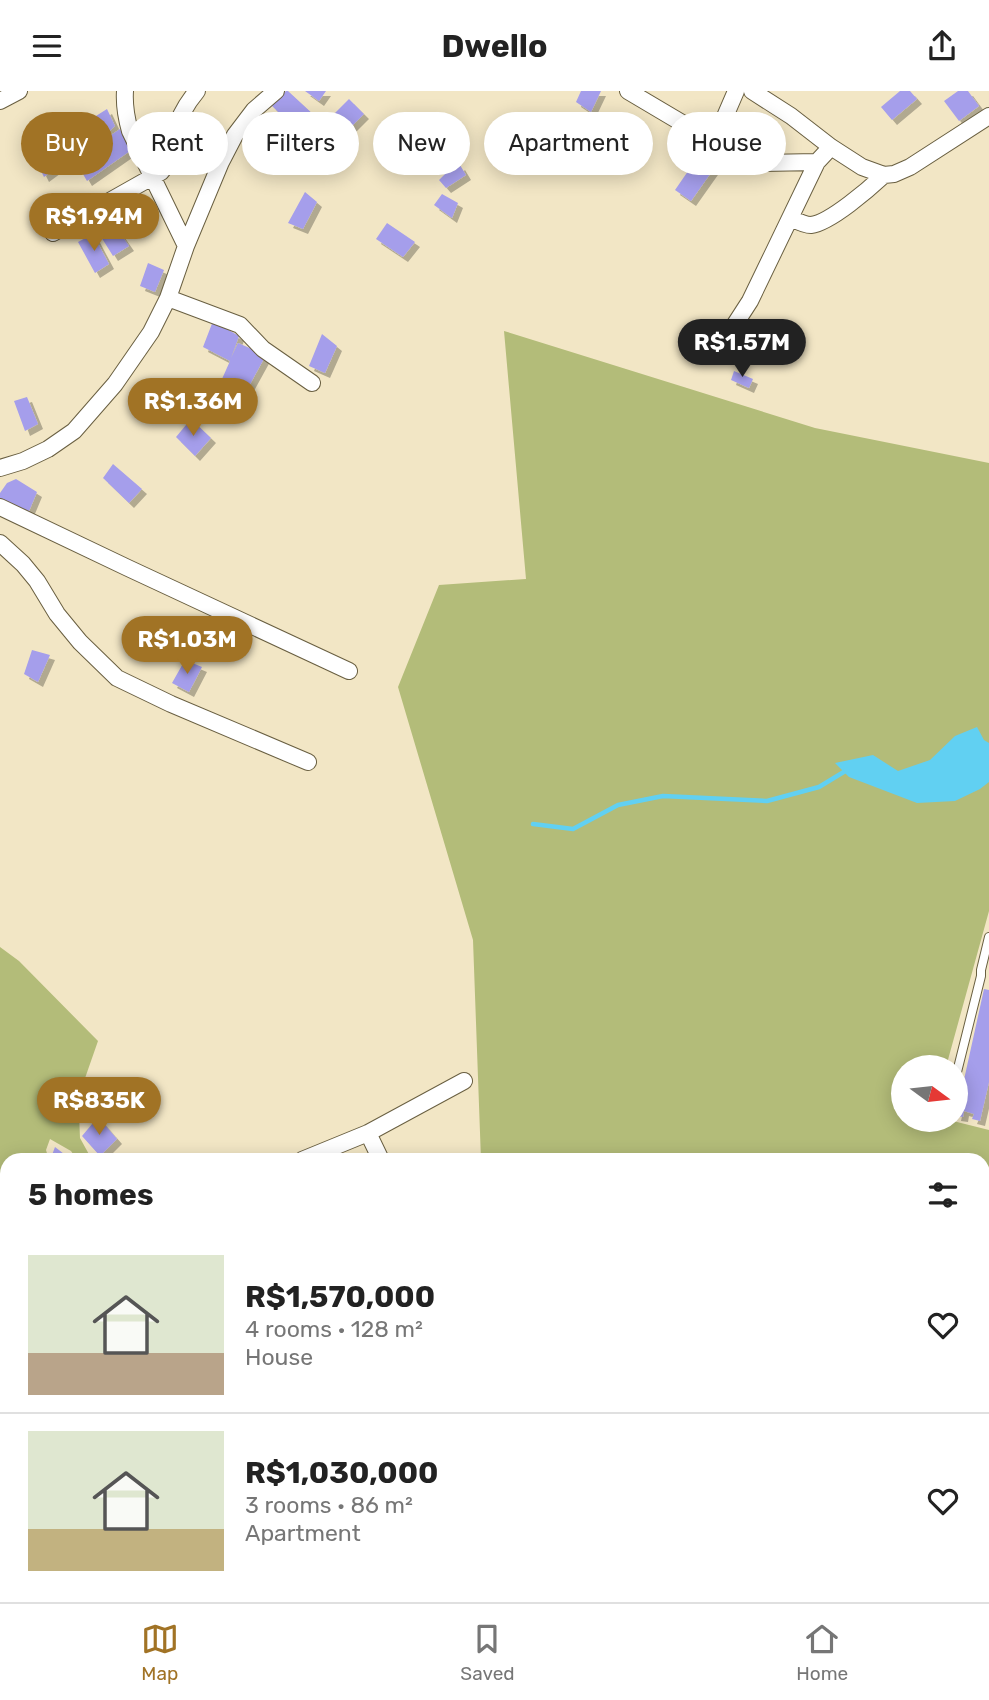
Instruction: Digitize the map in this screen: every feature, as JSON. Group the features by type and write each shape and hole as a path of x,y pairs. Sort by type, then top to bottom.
{"street":[{"path":"0,101 19,91"},
{"path":"125,91 125,117 130,131 186,246"},
{"path":"53,233 154,177 165,168 181,115 197,91"},
{"path":"0,468 48,449 74,431 115,384 151,333 168,297 220,162 235,135 254,110 276,91"},
{"path":"628,91 667,114"},
{"path":"727,112 736,91"},
{"path":"752,91 862,167 884,175 910,167 989,116"},
{"path":"728,335 750,301 817,162 831,147"},
{"path":"786,163 817,162"},
{"path":"791,218 804,224 819,222 861,195 884,175"},
{"path":"168,297 240,325 263,349 312,383"},
{"path":"0,507 349,671"},
{"path":"0,543 37,581 57,614 80,642 117,678 308,762"},
{"path":"319,1153 368,1133 464,1080"},
{"path":"368,1133 377,1153"}],"lane":[{"path":"962,1055 985,979 982,961 989,937"}],"green space":[{"path":"504,331 815,428 989,463 989,911 949,1055 891,1055 891,1132 968,1132 968,1125 989,1130 989,1153 481,1153 473,940 398,687 439,585 526,579"},
{"path":"0,947 19,961 98,1041 76,1104 80,1138 88,1153 72,1153 50,1139 47,1153 0,1153"}],"water":[{"path":"977,727 984,740 989,743 989,782 955,801 917,803 849,777 835,763 873,755 898,771 930,760 955,736"}],"building":[{"path":"288,91 311,112 278,112 271,105"},
{"path":"305,91 326,91 319,101"},
{"path":"581,91 601,91 591,112 576,102"},
{"path":"900,91 910,91 917,99 892,120 881,107"},
{"path":"958,91 968,91 979,106 959,121 944,101"},
{"path":"349,99 364,114 359,119 359,112 336,112"},
{"path":"120,129 127,144 127,153 113,163 113,134"},
{"path":"84,175 96,175 87,181"},
{"path":"444,175 466,175 446,188 439,180"},
{"path":"685,175 709,175 691,201 675,190"},
{"path":"305,192 317,202 303,229 288,223"},
{"path":"442,194 458,203 452,218 434,205"},
{"path":"113,223 129,246 113,256 98,232"},
{"path":"387,223 415,242 403,257 376,239"},
{"path":"93,234 109,264 95,273 78,242"},
{"path":"148,263 164,270 155,292 140,286"},
{"path":"213,321 239,336 231,358 238,343 266,355 243,397 222,379 230,361 203,347"},
{"path":"322,334 337,346 325,373 309,366"},
{"path":"734,371 753,379 749,388 731,380"},
{"path":"27,397 38,424 25,431 14,401"},
{"path":"191,419 211,438 195,456 176,437"},
{"path":"113,464 142,489 129,503 103,478"},
{"path":"16,479 37,492 27,516 0,499 0,493 7,483"},
{"path":"32,650 50,655 38,682 24,674"},
{"path":"185,660 202,667 189,692 172,683"},
{"path":"984,989 989,990 989,1082 980,1121 972,1119 974,1114 968,1112 968,1062"},
{"path":"87,1079 104,1088 94,1113 76,1104"},
{"path":"98,1117 117,1139 103,1153 97,1153 82,1136"}],"waterway":[{"path":"533,824 573,829 618,805 663,796 767,801 819,787 847,770"}]}
